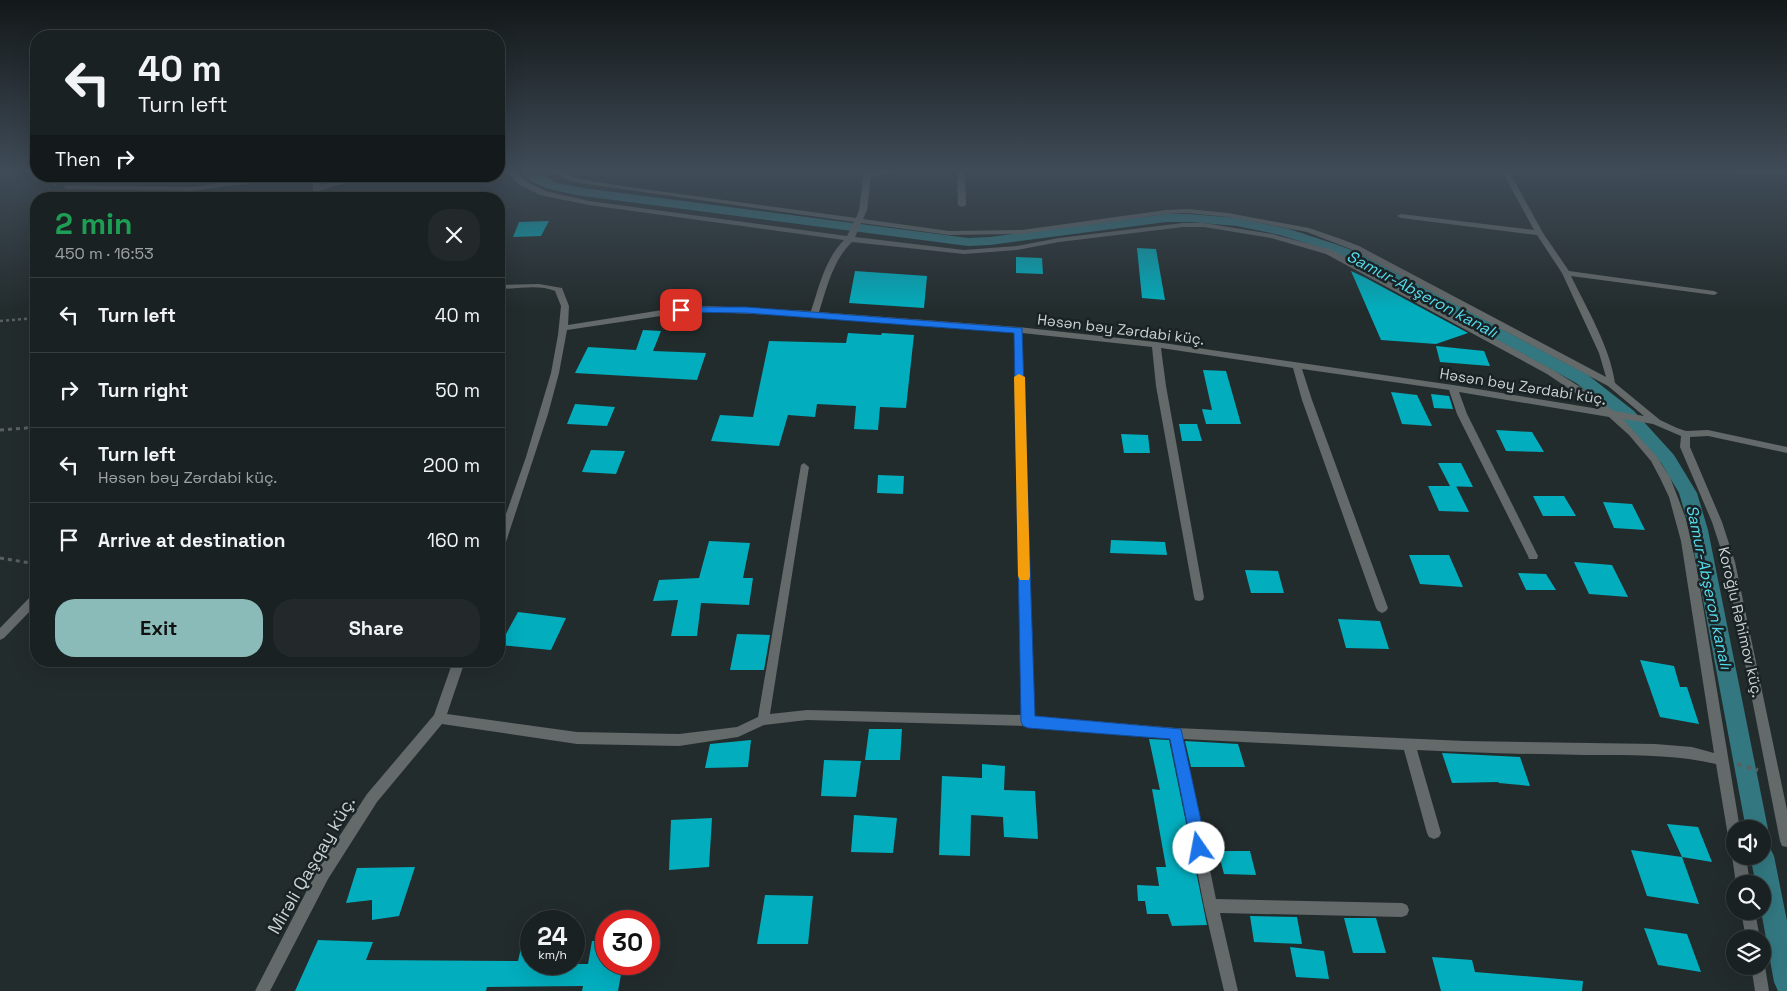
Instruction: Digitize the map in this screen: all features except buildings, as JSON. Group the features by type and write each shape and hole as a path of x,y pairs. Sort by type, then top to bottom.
{"street":[{"path":"698,217 850,239 983,252 1183,224 1204,225 1272,236 1329,252 1578,388 1634,435 1655,460 1666,480 1679,516 1686,538 1732,820"},
{"path":"826,217 949,233 993,234 1022,232 1128,217"},
{"path":"814,314 832,263 841,248 850,239 860,217"},
{"path":"1240,217 1309,230 1356,248 1611,384 1657,422 1686,434 1708,434 1787,450"},
{"path":"1411,217 1540,233"},
{"path":"1531,217 1566,273 1603,353 1609,370 1611,384"},
{"path":"1566,273 1714,293"},
{"path":"505,287 548,287 558,289 562,295 565,328 551,393 505,530"},
{"name":"Həsən bəy Zərdabi küç.","path":"565,328 681,310 708,309 814,314 1018,330 1156,345 1297,367 1453,388 1657,422"},
{"path":"1018,330 1028,721"},
{"path":"1156,345 1161,386 1199,597"},
{"path":"1297,367 1307,400 1382,608"},
{"path":"1453,388 1462,414 1533,556"},
{"name":"Koroğlu Rəhimov küç.","path":"1686,434 1685,447 1717,522 1730,562 1787,841"},
{"path":"763,720 804,468"},
{"path":"0,635 30,604"},
{"name":"Mirəli Qaşqay küç.","path":"262,991 324,874 372,798 439,718 457,667"},
{"path":"439,718 577,738 679,740 738,732 763,720 807,715 1028,721 1176,733 1465,747 1655,750 1692,753 1722,760"},
{"path":"1176,733 1211,906 1231,991"},
{"path":"1409,744 1434,833"},
{"path":"1211,906 1402,910"},
{"path":"1759,975 1762,991"}],"path":[{"path":"0,321 30,318"},
{"path":"0,430 30,427"},
{"path":"0,558 30,563"},
{"path":"1722,760 1773,774"}],"waterway":[{"name":"Samur-Abşeron kanalı","path":"777,217 968,242 990,241 1166,218 1213,219 1261,226 1330,246 1352,255 1582,379 1613,402 1642,429 1668,459 1688,493 1699,530 1755,820"},
{"name":"Samur-Abşeron kanalı","path":"1764,865 1787,982"}],"slow traffic":[{"path":"1019,377 1024,576"}],"route":[{"path":"681,310 746,310 814,314 896,322 1018,330 1028,721 1176,733 1199,848"}]}
